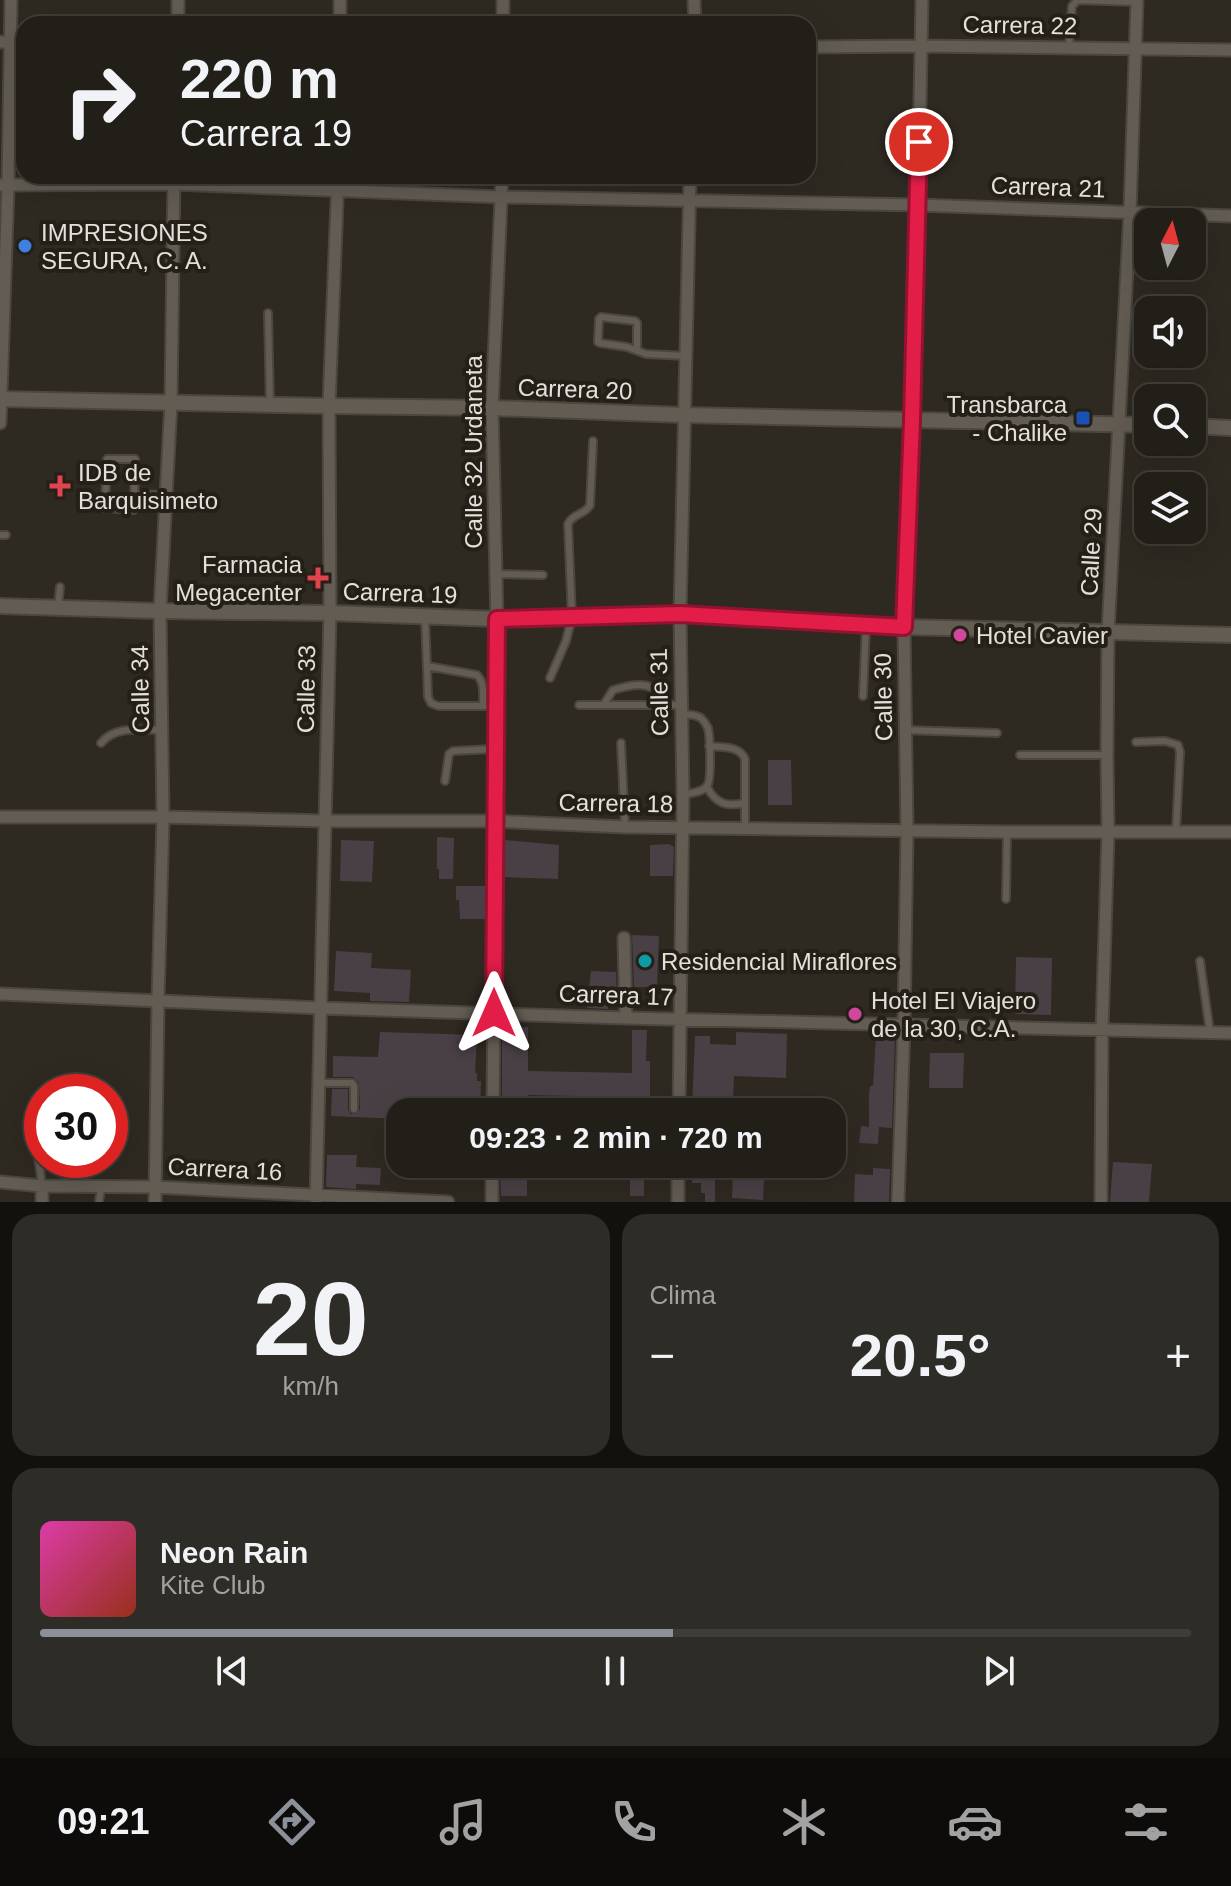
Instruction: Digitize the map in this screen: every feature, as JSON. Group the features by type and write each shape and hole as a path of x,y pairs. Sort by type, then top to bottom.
{"street":[{"path":"0,423 5,42 11,0"},
{"name":"Calle 30","path":"898,1202 907,830 904,627 922,0"},
{"name":"Calle 29","path":"1101,1202 1108,833 1108,633 1130,211 1137,1"},
{"name":"Carrera 22","path":"816,47 1231,50"},
{"name":"Carrera 21","path":"4,185 38,184"},
{"name":"Calle 34","path":"155,1202 163,817 160,611 171,402 174,184"},
{"name":"Carrera 21","path":"229,184 338,192 918,205 1231,216"},
{"name":"Calle 33","path":"316,1199 330,613 329,406 338,184"},
{"name":"Calle 32 Urdaneta","path":"493,1098 494,749 489,706 497,619 492,408 502,184"},
{"name":"Calle 31","path":"679,1098 683,795 678,708 690,184"},
{"name":"Carrera 20","path":"1,399 1134,424"},
{"path":"1206,427 1231,428"},
{"name":"Carrera 19","path":"0,606 497,619 680,614 904,627 1231,635"},
{"name":"Carrera 18","path":"0,817 494,821 625,827 1007,832 1231,832"},
{"path":"624,938 626,1018"},
{"name":"Carrera 17","path":"0,994 626,1018 1231,1033"},
{"path":"492,1178 492,1202"},
{"path":"678,1178 678,1202"},
{"name":"Carrera 16","path":"0,1182 101,1188 155,1187 316,1199 448,1202"},
{"path":"42,1186 42,1202"}],"lane":[{"path":"1069,47 1074,2 1137,1"},
{"path":"268,313 270,405"},
{"path":"637,350 635,321 599,319 600,343 646,354 686,356"},
{"path":"550,678 566,641 572,617 568,524 573,517 586,512 590,505 593,441"},
{"path":"107,459 135,459 135,494 134,510 105,508 107,459"},
{"path":"135,494 166,495"},
{"path":"496,574 543,575"},
{"path":"58,608 60,587"},
{"path":"425,616 428,697 431,703 438,706 489,706 477,675 427,666"},
{"path":"863,696 866,625"},
{"path":"604,704 613,690 641,685 655,687 678,708 701,719 708,727 710,779 707,787 711,795 729,806 744,803"},
{"path":"579,705 678,708"},
{"path":"101,743 109,734 118,731 163,730"},
{"path":"905,730 997,733"},
{"path":"1136,742 1165,741 1178,745 1176,832"},
{"path":"621,743 625,827"},
{"path":"709,746 739,750 743,754 745,828"},
{"path":"445,781 449,754 453,751 494,749"},
{"path":"1020,755 1107,755"},
{"path":"683,795 707,787"},
{"path":"1006,899 1007,832"},
{"path":"1200,961 1210,1032"},
{"path":"320,1083 352,1083 354,1109"},
{"path":"41,1178 42,1186"},
{"path":"99,1202 101,1188"}],"building":[{"path":"768,760 791,760 792,805 768,805"},
{"path":"437,837 454,838 453,879 439,879"},
{"path":"341,840 374,841 372,882 340,881"},
{"path":"504,840 559,845 558,879 503,877"},
{"path":"669,844 674,847 673,876 650,876 650,845"},
{"path":"456,886 486,886 486,919 460,919"},
{"name":"Residencial Miraflores","path":"632,935 659,936 657,987 634,987"},
{"path":"336,951 372,953 371,968 411,970 409,1002 370,1001 370,993 334,991"},
{"path":"1016,957 1052,958 1051,1015 1015,1014"},
{"path":"591,971 616,972 617,996 608,996 608,1009 587,1008"},
{"path":"528,1027 528,1071 632,1073 632,1030 647,1030 646,1061 650,1061 650,1097 654,1098 528,1095 528,1098 502,1098 502,1028"},
{"path":"380,1032 477,1035 475,1073 477,1081 481,1081 480,1098 386,1098 386,1118 331,1116 332,1089 348,1089 350,1114 356,1114 360,1109 359,1083 353,1077 333,1077 333,1056 378,1057"},
{"path":"736,1032 787,1034 786,1078 734,1076 733,1098 692,1098 695,1036 710,1036 710,1044 736,1045"},
{"path":"876,1035 895,1036 892,1128 879,1127 878,1144 859,1143 861,1126 869,1127"},
{"path":"930,1053 964,1053 963,1088 929,1088"},
{"path":"327,1155 357,1155 356,1167 381,1168 380,1185 356,1184 356,1189 326,1187"},
{"path":"1113,1162 1152,1164 1149,1202 1110,1202"},
{"path":"873,1168 890,1169 889,1202 854,1202 855,1174 873,1175"},
{"path":"500,1178 527,1178 527,1196 501,1196"},
{"path":"630,1178 644,1178 644,1196 630,1196"},
{"path":"692,1178 715,1178 715,1202 705,1202 701,1183 692,1183"},
{"path":"733,1178 764,1178 763,1200 732,1198"}],"place":[{"name":"IMPRESIONES SEGURA, C. A.","path":"25,246"},
{"name":"Transbarca - Chalike","path":"1083,418"},
{"name":"IDB de Barquisimeto","path":"60,486"},
{"name":"Farmacia Megacenter","path":"318,578"},
{"name":"Hotel Cavier","path":"960,635"},
{"name":"Residencial Miraflores","path":"645,961"},
{"name":"Hotel El Viajero de la 30, C.A.","path":"855,1014"}],"route":[{"path":"494,1013 497,619 680,614 904,627 919,142"}]}
